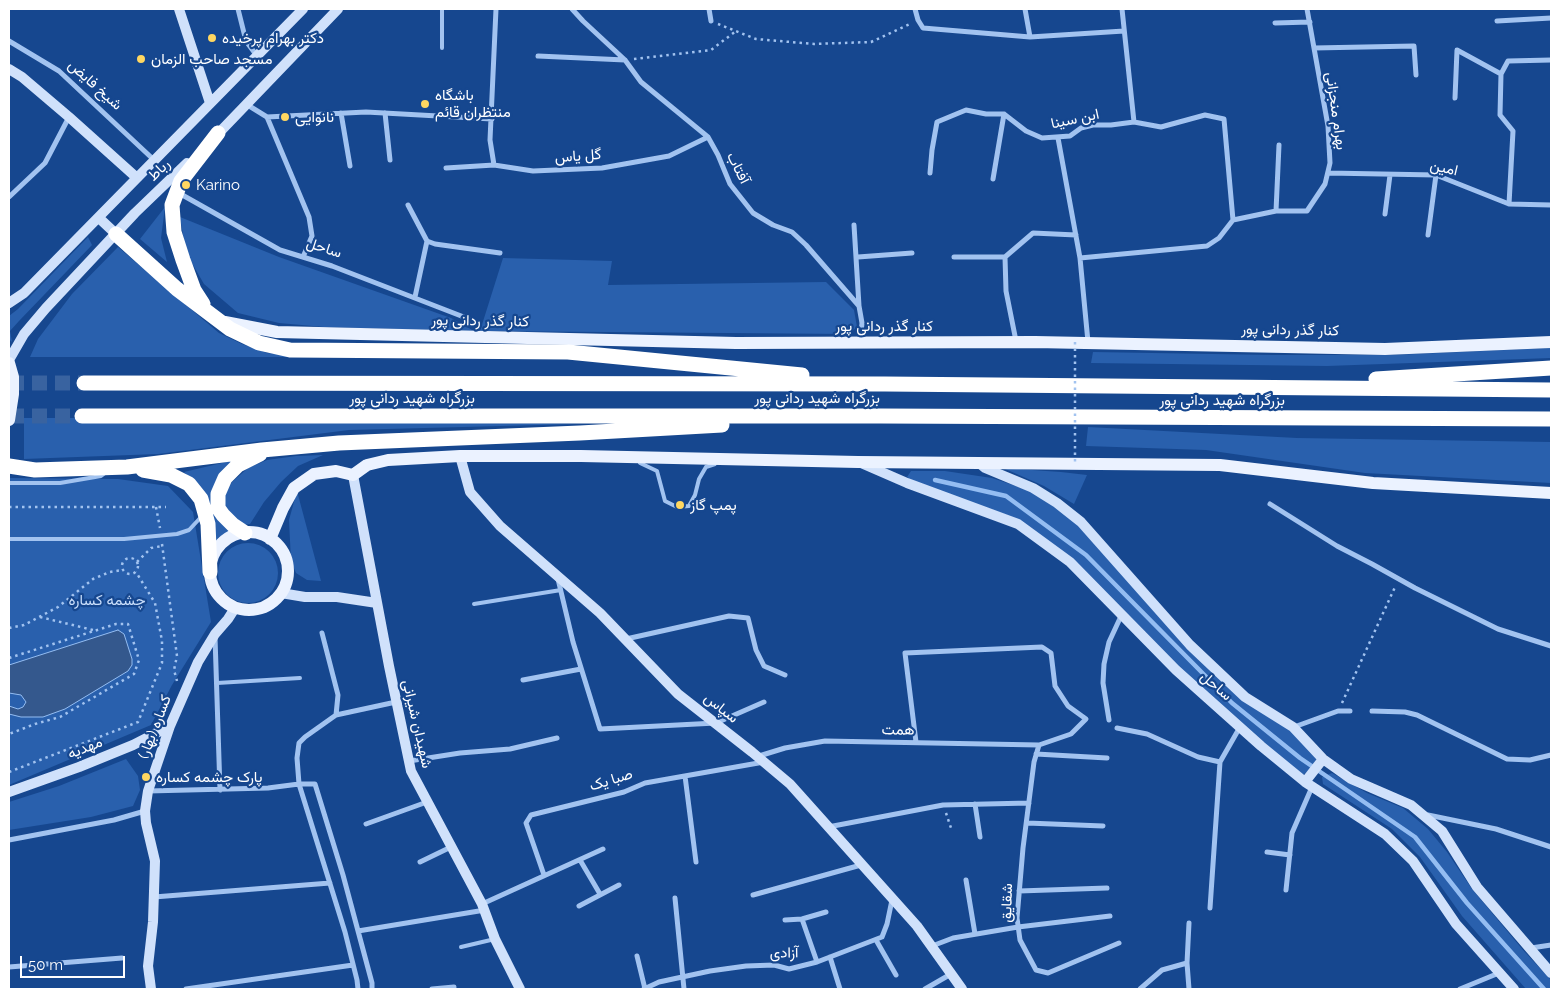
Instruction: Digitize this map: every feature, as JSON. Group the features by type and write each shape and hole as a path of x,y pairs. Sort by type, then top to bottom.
{"highway":[{"path":"214,316 194,290 174,232 172,205 182,181 218,134"},
{"path":"116,234 177,288 230,329 259,343 290,350 568,352 885,384"},
{"path":"1253,387 1551,368"},
{"name":"بزرگراه شهید ردانی پور","path":"84,384 885,384 1551,390"},
{"name":"بزرگراه شهید ردانی پور","path":"82,416 880,416 1551,419"},
{"path":"9,466 35,470 122,467 277,448 339,443 580,433 880,416"},
{"path":"1509,420 1551,424"},
{"path":"245,533 233,525 218,508 218,494 225,478 238,465 254,456 277,448"},
{"path":"122,467 171,474 189,484 201,500 208,524 210,572"}],"main road":[{"name":"کنار گذر ردانی پور","path":"214,316 240,326 278,332 736,344 1074,342 1385,349 1551,342"},
{"path":"9,362 13,377 13,394 9,420"},
{"path":"270,539 294,488 314,474 336,471 353,475 367,465 388,460 460,456 616,456 858,462 1220,465 1373,483 1551,493"},
{"path":"245,533 260,534 270,539 283,554 287,563 287,578 281,593 274,601 256,610 235,608 225,602 217,594 211,583 210,572 211,560 220,546 234,535 245,533"}],"street":[{"path":"179,9 210,103"},
{"path":"238,9 246,41 258,57"},
{"name":"رباط","path":"9,302 24,293 210,103 258,57 303,9"},
{"name":"رباط","path":"9,362 24,334 46,308 116,234 218,134 338,9"},
{"path":"494,164 490,140 496,9"},
{"name":"آفتاب","path":"572,9 625,60 641,82 708,137 730,184 752,213 772,225 792,232 859,306"},
{"path":"709,9 711,21"},
{"path":"915,9 918,20 923,28 1030,36 1124,31"},
{"path":"1025,9 1030,36"},
{"path":"1122,9 1134,122"},
{"name":"بهرام منجزانی","path":"1233,220 1276,211 1307,212 1325,184 1330,163 1328,126 1308,9"},
{"path":"1498,21 1551,18"},
{"path":"1275,23 1310,22"},
{"name":"شیخ فایض","path":"9,41 59,71 154,160"},
{"path":"1314,48 1414,46 1416,74"},
{"path":"1455,98 1456,50 1500,74"},
{"path":"538,56 625,60"},
{"path":"1509,204 1513,131 1500,116 1500,74 1508,61 1551,60"},
{"path":"9,69 22,77 69,117 137,178"},
{"path":"246,104 267,117 366,112 492,119"},
{"path":"930,173 937,122 966,110 986,114 1004,114 993,179"},
{"path":"341,113 350,166"},
{"path":"385,113 390,160"},
{"name":"ابن سینا","path":"1004,114 1026,131 1042,138 1070,136 1081,128 1093,125 1134,122 1161,127 1205,115 1224,118 1233,220"},
{"path":"9,197 45,163 69,117"},
{"path":"267,117 309,217 312,236 303,257"},
{"name":"گل یاس","path":"446,168 494,164 533,171 602,168 669,156 708,137"},
{"path":"1058,138 1080,258 1088,343"},
{"path":"1276,211 1279,146"},
{"name":"امین","path":"1328,173 1436,175 1509,204 1551,204"},
{"path":"1385,214 1390,175"},
{"path":"1428,235 1436,175"},
{"name":"ساحل","path":"177,192 280,250 332,266 469,319"},
{"path":"408,205 427,240 435,244 500,253"},
{"path":"99,218 116,234"},
{"path":"1080,258 1206,246 1220,238 1233,220"},
{"path":"854,225 858,257 859,306 862,323 860,343"},
{"path":"954,257 1005,256 1033,232 1076,235"},
{"path":"415,297 427,240"},
{"path":"858,257 912,253"},
{"path":"1005,256 1006,291 1016,342"},
{"name":"سپاس","path":"460,456 470,492 500,526 600,613 678,694 790,784 917,926 962,989"},
{"name":"ساحل","path":"858,462 907,483 1018,524 1070,562 1176,670 1240,727 1309,784 1385,834 1413,862 1456,924 1514,989"},
{"name":"ساحل","path":"979,463 985,468 1033,488 1057,503 1081,522 1190,645 1244,697 1293,727 1323,759 1351,779 1411,805 1442,831 1477,887 1551,973"},
{"name":"شهیدان شیرانی","path":"353,475 410,771 484,907 494,939 520,989"},
{"path":"1270,504 1337,546 1398,579 1498,628 1551,646"},
{"path":"557,576 581,669 600,729 716,723 764,702"},
{"path":"281,593 305,597 337,597 377,603"},
{"name":"کساره (بهار)","path":"151,989 148,966 153,922 154,861 146,823 145,811 148,791 170,726 198,662 215,634 235,608"},
{"path":"1109,720 1103,683 1104,664 1109,642 1122,614"},
{"path":"626,639 729,616 748,618 756,650 764,666 785,675"},
{"path":"322,632 338,695 336,715"},
{"path":"215,634 220,790"},
{"path":"916,742 905,653 1042,647 1051,652 1055,686 1068,706 1086,719 1071,734 1039,745"},
{"path":"523,680 581,669"},
{"path":"358,989 330,883 299,784 297,758 299,743 336,715 396,702"},
{"path":"1293,727 1338,711 1350,711"},
{"path":"1372,711 1405,712 1417,715 1507,759 1530,760 1551,755"},
{"name":"مهدیه","path":"9,792 133,745 170,726"},
{"path":"1210,908 1220,762 1240,727"},
{"path":"1118,728 1146,734 1198,757 1220,762"},
{"path":"408,761 460,753 510,749 557,738"},
{"name":"همت","path":"761,759 785,748 825,741 1039,745"},
{"name":"شقایق","path":"1039,745 1029,803 1019,891 1017,918 1020,940 1036,970 1048,973 1119,943"},
{"path":"1036,754 1107,758"},
{"name":"صبا یک","path":"544,875 526,823 531,815 624,792 645,783 761,759"},
{"path":"1286,890 1292,833 1309,784 1323,759"},
{"path":"685,776 696,862"},
{"path":"148,791 268,788 315,784 358,931 372,989"},
{"path":"366,824 427,802"},
{"path":"828,827 943,805 1029,803"},
{"path":"975,804 980,837"},
{"path":"9,840 114,820 145,811"},
{"path":"1422,814 1496,829 1551,847"},
{"path":"1027,823 1103,826"},
{"path":"420,862 451,848"},
{"path":"358,931 484,907 544,875 603,849"},
{"path":"1267,852 1290,855"},
{"path":"580,860 600,894"},
{"path":"752,895 861,865"},
{"path":"966,880 975,934"},
{"path":"154,898 330,883"},
{"path":"579,906 619,885"},
{"path":"1019,891 1107,888"},
{"path":"675,898 684,989"},
{"path":"892,899 887,924 882,937 876,940 896,975"},
{"path":"785,920 802,919 826,912"},
{"path":"931,946 952,938 975,934 1110,916"},
{"path":"802,919 817,962"},
{"path":"1188,989 1189,923"},
{"name":"آزادی","path":"645,989 659,982 746,966 774,966 789,969 817,962 876,940"},
{"path":"1531,948 1551,945"},
{"path":"636,956 645,989"},
{"path":"830,957 840,989"},
{"path":"9,967 122,958"},
{"path":"1140,989 1162,970 1187,963"},
{"path":"186,989 353,965"},
{"path":"1460,989 1499,972"},
{"path":"926,989 951,973"},
{"path":"432,989 454,987"}],"lane":[{"path":"442,9 442,48"},
{"path":"616,456 642,463 657,470 665,501 677,507 689,506 695,495 699,479 706,467 731,459"},
{"path":"9,483 60,483 101,476 122,467"},
{"path":"9,539 124,540 177,534 189,530 205,513"},
{"path":"474,604 560,590"},
{"path":"217,683 300,678"},
{"path":"461,947 494,939"}],"path":[{"path":"711,21 756,39 814,44 871,42 918,20"},
{"path":"625,60 711,50 736,31"},
{"path":"1074,342 1075,464"},
{"path":"9,507 166,507"},
{"path":"156,508 177,656 174,670 182,699"},
{"path":"137,562 151,548 162,546"},
{"path":"9,772 138,722 162,663 162,641 155,603 136,572 138,568 137,562 133,558 125,559 122,564 122,570"},
{"path":"9,628 24,625 58,608 93,579 110,572 122,570 128,574 136,572"},
{"path":"1338,711 1398,579"},
{"path":"40,617 95,630"},
{"path":"9,658 95,630 116,624 128,624 140,660 134,674 60,718 35,724 9,734"},
{"path":"943,805 952,831"}],"green space":[{"path":"165,207 161,238 167,262 140,239"},
{"path":"180,217 279,257 451,318 474,331 324,327 279,323 238,313 204,284 186,253"},
{"path":"88,237 92,245 10,331 12,342 9,339 9,316"},
{"path":"118,247 219,333 267,353 306,357 30,357 38,339 72,294"},
{"path":"503,258 612,261 608,285 826,282 854,310 857,327 849,334 480,331"},
{"path":"1551,348 1551,358 1327,366 1091,363 1093,352 1392,355"},
{"path":"24,418 577,424 349,430 158,454 24,459"},
{"path":"1088,427 1297,438 1551,442 1551,483 1365,473 1206,450 1086,446"},
{"path":"323,455 298,466 281,482 264,502 250,524 242,525 224,510 222,498 232,482 248,468 267,460"},
{"path":"243,458 217,485 234,531 223,539 212,552 194,482 184,472"},
{"path":"1003,468 1087,475 1074,504 1044,486"},
{"path":"911,471 945,471 992,478 1031,491 1073,520 1187,646 1291,729 1317,758 1311,768 1303,775 1270,749 1178,667 1075,561 1028,526 1010,516 919,484 907,477"},
{"name":"چشمه کساره","path":"9,478 118,479 168,486 193,512 211,622 172,685 151,725 9,785"},
{"path":"297,491 321,581 307,580 296,573 291,561 289,520"},
{"path":"248,543 265,548 273,556 278,573 273,590 265,598 248,603 231,598 223,590 218,573 223,556 231,548"},
{"path":"126,759 138,776 140,790 133,806 91,817 9,830 9,802 59,786"},
{"path":"1332,773 1367,793 1403,808 1428,829 1447,852 1472,889 1551,980 1551,989 1526,989 1462,916 1420,857 1392,829 1323,784 1322,777"}],"shaded area":[{"path":"118,630 124,634 132,659 132,665 128,671 65,709 43,717 21,717 9,714 9,706 18,709 23,707 26,702 21,695 9,693 9,665"}],"waterway":[{"path":"935,480 1006,496 1086,555 1232,703 1300,758 1415,837 1467,903 1544,989"}],"tunnel":[{"path":"9,383 84,383"},
{"path":"9,416 82,416"}],"place":[{"name":"دکتر بهرام پرخیده","path":"212,38"},
{"name":"مسجد صاحب الزمان","path":"141,59"},
{"name":"باشگاه منتظران قائم","path":"425,104"},
{"name":"نانوایی","path":"285,117"},
{"name":"Karino","path":"186,185"},
{"name":"پمپ گاز","path":"680,505"},
{"name":"پارک چشمه کساره","path":"146,777"}]}
